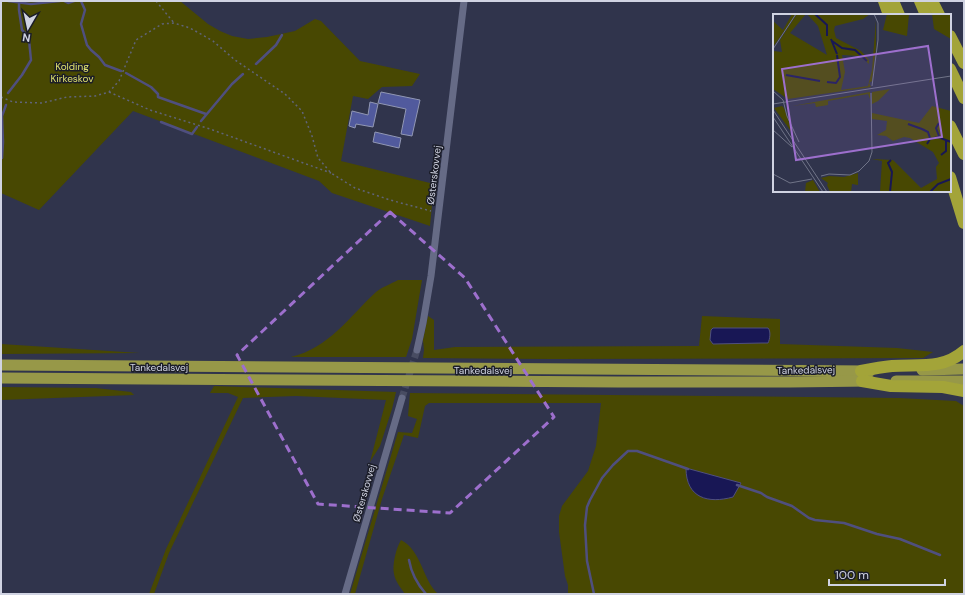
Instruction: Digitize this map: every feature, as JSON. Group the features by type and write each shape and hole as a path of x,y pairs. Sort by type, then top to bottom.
{"highway":[{"path":"884,1 889,14"},
{"path":"893,1 900,14"},
{"path":"920,1 926,14"},
{"path":"932,1 938,14"},
{"path":"951,38 964,63"},
{"path":"951,71 964,98"},
{"path":"951,128 964,154"},
{"path":"951,180 964,223"},
{"path":"862,376 892,366 940,364 951,361 964,351"},
{"name":"Tankedalsvej","path":"1,365 862,376 964,381"},
{"name":"Tankedalsvej","path":"1,378 797,382 862,376 964,370"},
{"path":"862,376 891,386 943,387 964,392"}],"street":[{"name":"Østerskovvej","path":"417,350 423,323 439,213 464,1"},
{"name":"Østerskovvej","path":"344,594 402,398"}],"path":[{"path":"156,1 174,23"},
{"path":"1,97 13,102 42,103 66,97 95,96 109,92 119,81 136,40 162,24 174,23 190,28 213,41 235,60 285,94 302,111 312,136 318,158 331,173"},
{"path":"109,92 150,110 210,129 331,173 355,188 390,200 439,213"}],"highlighted area":[{"path":"390,212 465,278 554,417 450,513 318,504 237,355"}],"green space":[{"name":"Kolding Kirkeskov","path":"1,1 180,1 208,24 220,31 232,36 248,39 267,37 295,31 315,19 321,21 360,61 420,74 412,86 382,87 368,99 353,96 341,161 434,184 430,226 332,193 319,181 133,111 39,210 1,193"},
{"path":"398,280 422,280 412,339 406,357 291,357 317,347 338,330 376,292"},
{"path":"428,316 434,320 434,350 455,347 699,346 702,316 780,319 780,344 897,348 933,352 923,358 423,358 423,340"},
{"path":"1,344 140,353 1,354"},
{"path":"214,386 396,392 380,446 370,462 386,400 296,396 243,398 169,553 154,594 149,594 166,549 238,397 228,393 210,393"},
{"path":"1,387 96,388 131,392 134,395 1,400"},
{"path":"410,393 899,398 956,401 964,406 964,594 568,594 568,585 565,576 559,532 559,516 562,506 588,471 596,446 601,403 429,403 425,406 418,438 404,435 382,499 355,594 350,594 398,432 412,433 417,419 408,416"},
{"path":"401,540 408,545 418,558 428,581 438,594 405,594 400,587 395,577 394,561"}],"shaded area":[{"path":"713,328 768,328 770,331 770,337 768,343 713,344 710,340 711,330"},
{"path":"686,468 741,483 733,497 715,500 707,499 694,492 687,478"}],"building":[{"path":"381,92 420,100 412,136 401,134 406,109 378,103"},
{"path":"370,102 378,104 373,127 356,124 355,128 349,126 352,111 368,115"},
{"path":"375,132 401,138 399,148 373,142"}],"waterway":[{"path":"8,1 31,4 60,1"},
{"path":"64,1 68,3 74,1"},
{"path":"81,1 85,10 81,24 87,45 105,65 121,71"},
{"path":"8,93 31,60 28,36 22,30 19,4"},
{"path":"256,64 276,45 282,35"},
{"path":"126,73 151,87 158,94 158,97 206,114"},
{"path":"201,121 232,84 243,74"},
{"path":"2,158 2,116 6,105"},
{"path":"161,122 192,134 197,127"},
{"path":"594,594 587,561 585,525 587,507 602,478 628,451 637,451 688,469"},
{"path":"737,485 792,506 809,518 844,523 877,534 900,539 940,555"},
{"path":"409,560 415,578 426,594"}],"tunnel":[{"path":"402,398 417,350"}]}
